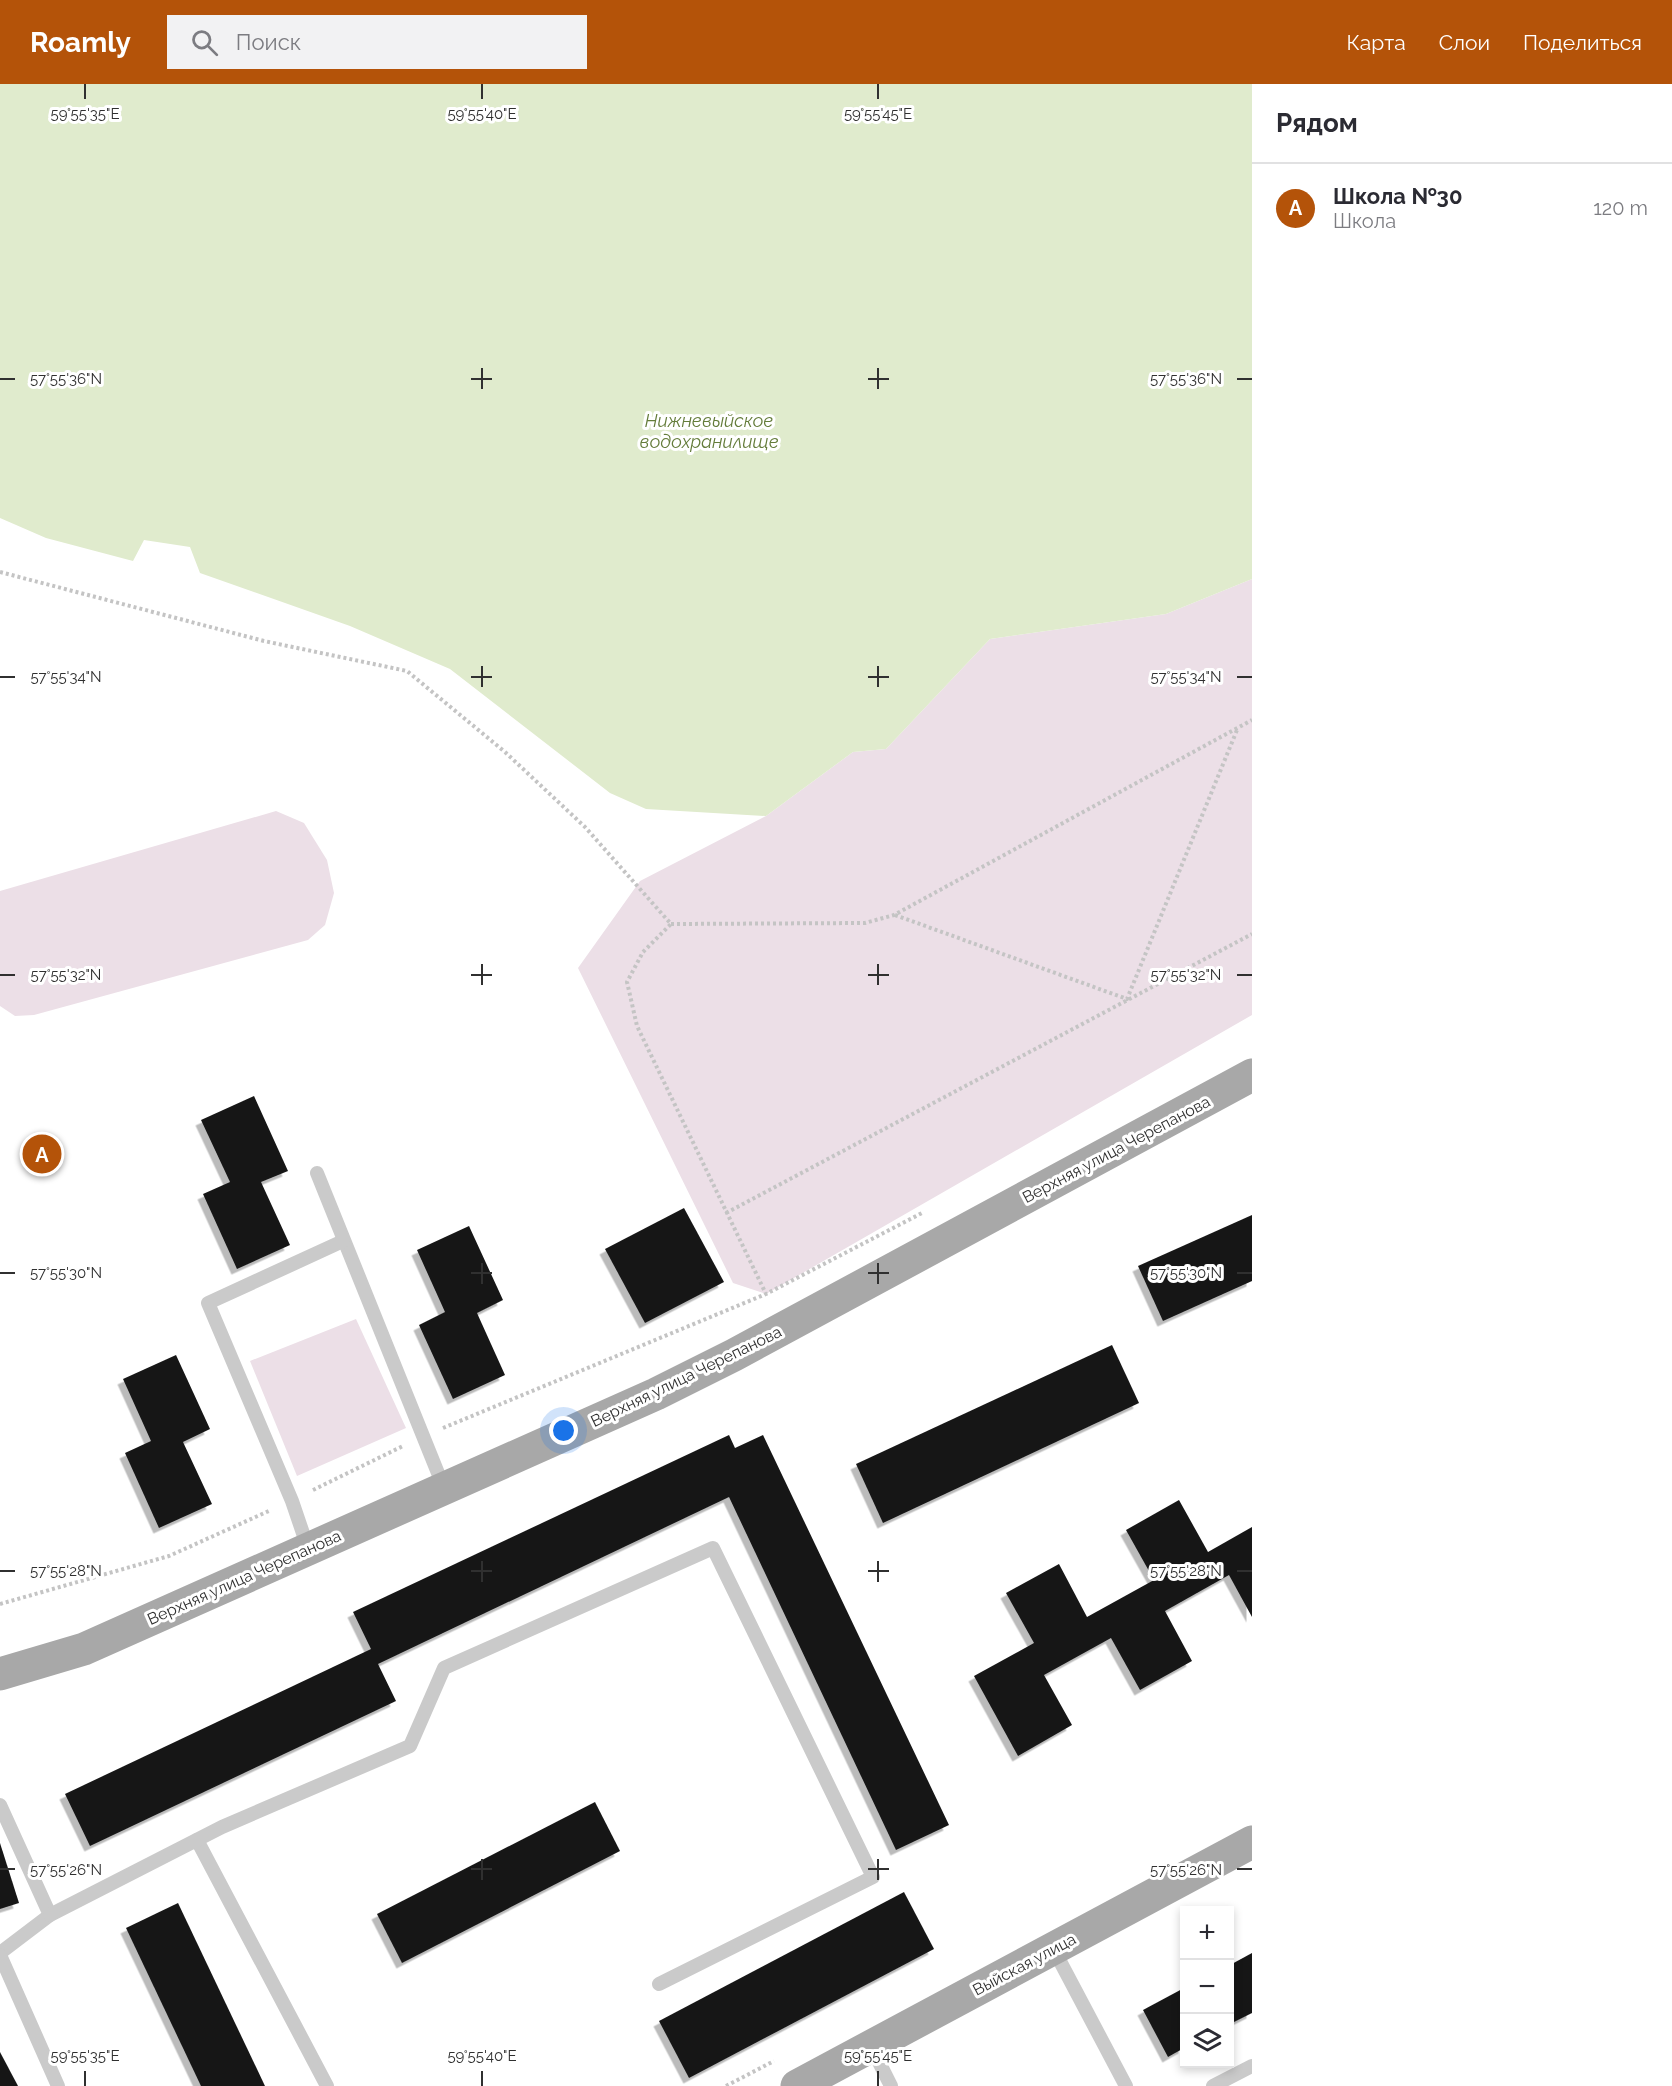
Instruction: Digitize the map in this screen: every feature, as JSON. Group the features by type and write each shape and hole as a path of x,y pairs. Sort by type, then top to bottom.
{"main road":[{"name":"Верхняя улица Черепанова","path":"0,1674 84,1649 656,1394 734,1355 1252,1075"},
{"name":"Выйская улица","path":"796,2086 1252,1842"}],"lane":[{"path":"317,1173 425,1436 444,1488"},
{"path":"308,1548 292,1501 208,1303 343,1241"},
{"path":"58,2086 0,1954 50,1916 197,1840 410,1746 444,1668 713,1548 873,1877 658,1984"},
{"path":"0,1805 50,1916"},
{"path":"197,1840 327,2086"},
{"path":"1053,1948 1126,2086"},
{"path":"871,2046 891,2086"},
{"path":"1213,2086 1252,2066"}],"path":[{"path":"0,572 264,641 407,671 506,752 585,827 671,924"},
{"path":"766,1294 637,1026 627,982 643,952 671,924 865,923 894,915 1252,720"},
{"path":"1127,999 1237,730"},
{"path":"894,915 1127,999"},
{"path":"726,1214 1252,934"},
{"path":"0,1604 169,1556 292,1501 425,1436 766,1294 923,1212"}],"shaded area":[{"path":"1252,579 1252,1015 766,1294 733,1283 578,968 640,881 766,816 853,752 886,749 990,639 1166,614"},
{"path":"276,811 304,823 327,860 334,893 325,925 308,940 34,1015 15,1016 0,1006 0,891"},
{"path":"356,1319 406,1428 297,1476 250,1361"}],"water":[{"name":"Нижневыйское водохранилище","path":"0,84 1252,84 1252,579 1166,614 990,639 886,749 853,752 766,816 646,809 610,793 450,669 350,626 200,573 190,547 144,540 133,561 46,538 0,518"}],"building":[{"path":"254,1096 288,1171 261,1182 290,1245 237,1269 203,1194 230,1182 201,1120"},
{"path":"684,1208 724,1282 645,1323 605,1249"},
{"path":"1252,1215 1252,1281 1163,1321 1138,1266"},
{"path":"469,1226 503,1300 477,1313 505,1375 453,1399 419,1325 445,1312 417,1250"},
{"path":"1112,1345 1139,1403 883,1523 856,1464"},
{"path":"176,1355 210,1429 183,1442 212,1504 159,1528 125,1453 151,1441 123,1379"},
{"path":"729,1435 735,1448 763,1435 949,1825 896,1850 729,1497 378,1664 396,1701 90,1846 65,1794 371,1649 353,1612"},
{"path":"1179,1500 1208,1552 1252,1527 1252,1617 1229,1575 1165,1611 1192,1661 1140,1690 1111,1638 1044,1675 1072,1725 1018,1756 974,1676 1034,1643 1006,1593 1059,1564 1087,1617 1154,1580 1126,1530"},
{"path":"595,1802 620,1851 402,1963 377,1914"},
{"path":"0,1843 19,1903 0,1909"},
{"path":"904,1892 934,1949 689,2078 659,2021"},
{"path":"178,1903 265,2086 201,2086 126,1928"},
{"path":"1252,1953 1252,2013 1234,2022 1234,2014 1234,1963"},
{"path":"1180,1990 1180,2050 1168,2057 1143,2010"},
{"path":"0,2052 18,2086 0,2086"}],"place":[{"name":"Школа №30","path":"42,1154"}]}
